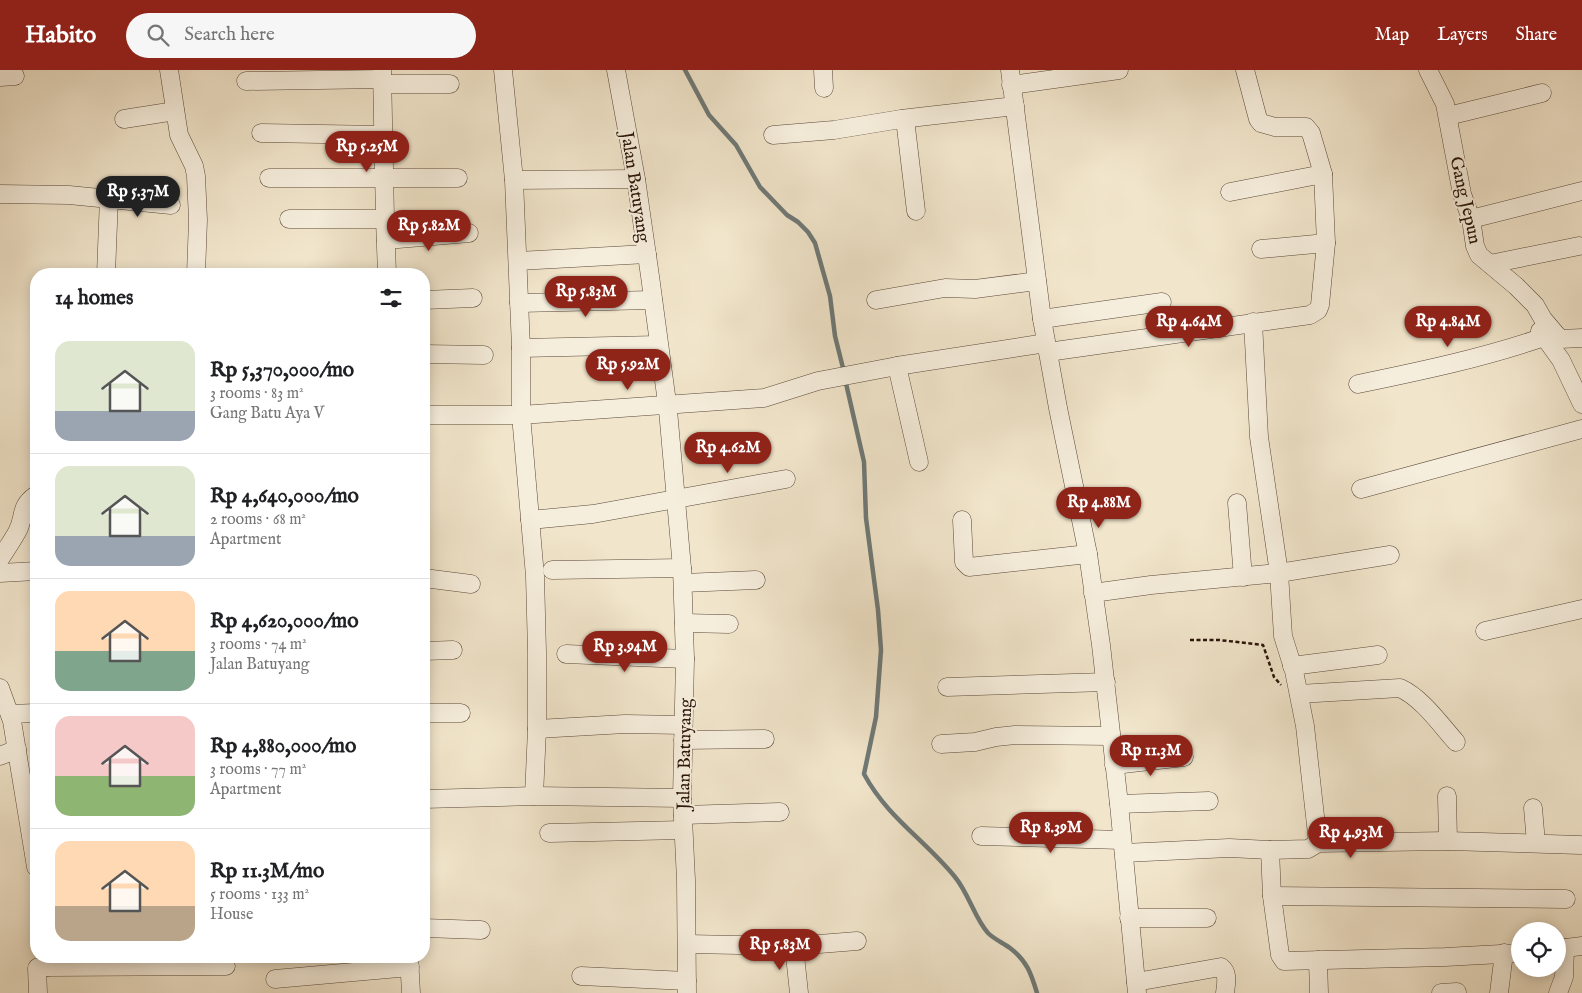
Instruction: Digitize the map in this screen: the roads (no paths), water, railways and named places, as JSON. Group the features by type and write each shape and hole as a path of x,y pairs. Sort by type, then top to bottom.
{"street":[{"path":"169,70 179,135 194,166 196,176 198,220 196,268"},
{"path":"503,70 514,180 521,348 521,415 535,576 537,729 534,796"},
{"name":"Jalan Batuyang","path":"616,70 636,179 667,405 682,576 685,659 683,814 687,987"},
{"path":"1119,70 1011,78 1042,319 1088,554 1106,682 1136,988 1221,967 1226,975 1225,993"},
{"path":"430,415 521,415 764,398 832,378 897,366 1310,315 1318,310 1320,305 1326,243 1323,174 1308,129 1303,126 1270,126 1261,123 1258,119 1245,70"},
{"name":"Gang Jepun","path":"1428,70 1445,104 1462,194 1471,219 1475,246 1479,255 1535,305 1543,319 1560,339 1582,338"},
{"path":"246,81 383,78 450,84"},
{"path":"383,78 384,220 387,268"},
{"path":"1448,116 1542,93"},
{"path":"773,135 834,130 905,119 1015,106"},
{"path":"124,118 175,111"},
{"path":"905,119 916,211"},
{"path":"261,133 383,136"},
{"path":"1230,192 1323,174"},
{"path":"269,178 458,178"},
{"path":"514,180 636,179"},
{"path":"1471,219 1582,191"},
{"path":"0,194 69,195 171,205"},
{"path":"106,268 109,198"},
{"path":"289,219 384,220"},
{"path":"386,240 469,233"},
{"path":"1260,249 1326,243"},
{"path":"1490,264 1579,246"},
{"path":"518,261 647,254"},
{"path":"876,300 945,288 975,289 1037,281"},
{"path":"430,300 473,298"},
{"path":"519,303 653,300"},
{"path":"1042,319 1162,302"},
{"path":"1543,319 1540,329 1561,360 1582,404"},
{"path":"1253,322 1259,437 1279,573 1283,636 1292,666 1292,692 1305,726 1318,843"},
{"path":"1358,384 1474,359 1544,337"},
{"path":"521,348 658,345"},
{"path":"430,354 484,355"},
{"path":"897,366 913,428 919,462"},
{"path":"1362,489 1582,429"},
{"path":"530,520 593,514 786,479"},
{"path":"0,559 18,532 24,508 30,500"},
{"path":"1236,503 1243,577"},
{"path":"962,520 964,562 969,567 1088,554"},
{"path":"1093,593 1151,585 1279,573 1390,556"},
{"path":"552,570 756,580"},
{"path":"0,573 30,571"},
{"path":"430,579 471,584"},
{"path":"1485,631 1582,609"},
{"path":"684,623 729,624"},
{"path":"430,651 452,650"},
{"path":"566,654 685,659"},
{"path":"1292,666 1378,655"},
{"path":"947,687 1106,682"},
{"path":"0,688 30,800"},
{"path":"1292,692 1400,688 1425,708 1456,742"},
{"path":"430,713 461,713"},
{"path":"7,718 30,714"},
{"path":"537,729 625,724 683,732 766,739"},
{"path":"941,744 975,742 1015,735 1111,736"},
{"path":"0,756 17,749"},
{"path":"1114,765 1184,757"},
{"path":"430,799 534,796 683,814"},
{"path":"1447,796 1448,841"},
{"path":"1119,804 1210,801"},
{"path":"1533,808 1536,843"},
{"path":"549,833 683,814 780,812"},
{"path":"981,836 1123,846 1270,850 1308,849 1318,843 1448,841 1580,845"},
{"path":"1270,850 1272,896 1282,960 1287,962 1511,953"},
{"path":"1272,896 1566,899"},
{"path":"1129,918 1207,918"},
{"path":"430,928 481,930"},
{"path":"687,944 794,946 857,941"},
{"path":"794,946 799,993"},
{"path":"1558,993 1564,977 1568,948"},
{"path":"1499,993 1511,956"},
{"path":"1318,960 1319,993"},
{"path":"38,993 37,968 45,963"},
{"path":"92,963 226,966"},
{"path":"275,979 402,963"},
{"path":"410,963 411,993"},
{"path":"581,976 687,987"},
{"path":"1440,993 1457,992"}],"waterway":[{"path":"685,70 709,115 736,145 760,187 787,215 808,232 815,243 830,296 835,336 844,372"},
{"path":"845,379 864,462 866,518 878,610 881,650 876,717 864,774 873,789 895,816 955,877 979,921 988,933 1021,958 1030,973 1037,993"}]}
